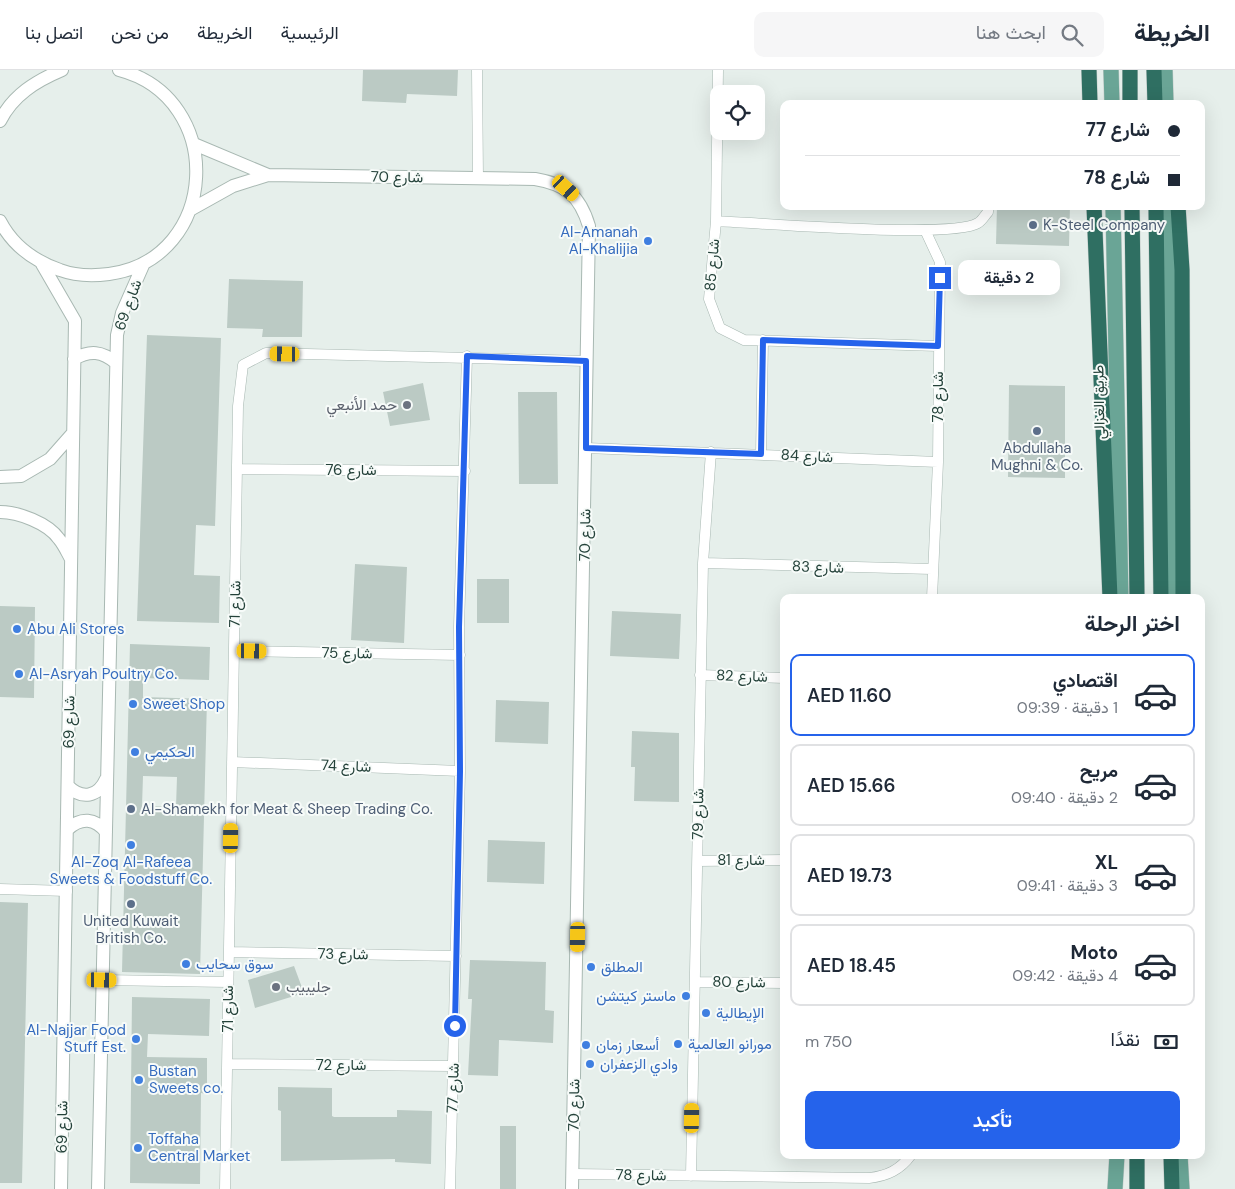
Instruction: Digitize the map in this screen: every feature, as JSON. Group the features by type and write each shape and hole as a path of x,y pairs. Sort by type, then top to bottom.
{"highway":[{"path":"1089,70 1090,100"},
{"path":"1130,70 1130,100"},
{"path":"1154,70 1155,100"},
{"path":"1094,210 1110,594"},
{"path":"1132,210 1137,594"},
{"path":"1156,210 1161,594"},
{"path":"1178,210 1182,270 1183,594"},
{"path":"1137,1159 1137,1189"},
{"path":"1171,1159 1172,1189"}],"main road":[{"path":"1111,70 1112,100"},
{"path":"1165,70 1166,100"},
{"name":"طريق الغزالي","path":"1113,210 1120,594"},
{"path":"1167,210 1170,594"},
{"path":"1116,1189 1117,1159"},
{"path":"1180,1159 1182,1189"}],"street":[{"path":"0,120 21,93 45,74 62,70"},
{"path":"0,221 5,230 22,249 42,264 67,273 94,276 120,273 144,263 166,246 183,225 190,210 196,188 197,166 194,144 187,126 177,109 164,94 149,83 119,70"},
{"path":"138,70 149,83"},
{"path":"478,70 478,178"},
{"name":"شارع 85","path":"718,70 716,221 709,299 720,328 744,340 938,346"},
{"name":"شارع 70","path":"194,144 268,175"},
{"name":"شارع 70","path":"190,210 233,186 268,175 478,178 551,182 566,188 577,199 585,212 589,226 572,1189"},
{"path":"716,221 925,230 960,228 978,223 988,210"},
{"name":"شارع 78","path":"925,230 940,262 938,462 932,594"},
{"name":"شارع 69","path":"98,1189 117,335 122,313 144,263"},
{"name":"شارع 69","path":"42,264 75,321 61,1189"},
{"path":"761,454 763,340"},
{"path":"74,359 87,352 99,352 116,363"},
{"name":"شارع 71","path":"225,1189 238,406 243,365 266,353 467,356 586,361"},
{"name":"شارع 77","path":"450,1189 467,356"},
{"path":"0,477 20,476 50,459 73,433"},
{"name":"شارع 84","path":"586,448 938,462"},
{"name":"شارع 79","path":"691,1176 700,675 703,563 710,452"},
{"name":"شارع 76","path":"237,469 465,471"},
{"path":"0,512 10,512 41,524 58,537 71,560"},
{"name":"شارع 83","path":"703,563 932,569"},
{"name":"شارع 75","path":"234,651 460,656"},
{"name":"شارع 82","path":"700,675 780,678"},
{"name":"شارع 74","path":"232,762 460,771"},
{"path":"68,786 75,793 85,796 95,794 102,788 106,778"},
{"path":"68,828 83,820 100,825 106,832"},
{"name":"شارع 81","path":"698,860 780,860"},
{"path":"0,889 67,891"},
{"name":"شارع 73","path":"229,952 456,956"},
{"path":"102,980 228,982"},
{"name":"شارع 80","path":"695,982 780,983"},
{"name":"شارع 72","path":"228,1064 454,1066"},
{"name":"شارع 78","path":"573,1174 869,1178 888,1174 908,1159"}],"building":[{"path":"363,70 458,70 457,96 407,94 406,103 362,101"},
{"name":"K-Steel Company","path":"997,210 1070,210 1069,246 996,244"},
{"path":"229,279 303,281 302,337 262,337 263,329 227,328"},
{"path":"147,335 221,338 215,526 196,525 194,575 220,576 219,623 137,621"},
{"name":"حمد الأنبعي","path":"423,383 430,420 390,426 383,392"},
{"name":"Abdullaha Mughni & Co.","path":"1009,385 1065,386 1065,478 1008,477"},
{"path":"518,392 557,392 558,484 519,484"},
{"path":"355,564 407,567 404,643 351,640"},
{"path":"477,579 509,579 509,623 477,623"},
{"path":"0,606 35,607 34,698 0,697"},
{"path":"612,611 681,614 679,659 610,656"},
{"path":"130,644 210,647 209,680 143,678 143,697 207,699 200,974 122,972","holes":["143,776 177,777 176,807 142,806"]},
{"path":"496,700 549,702 548,744 495,742"},
{"path":"632,731 679,733 679,802 634,801 635,767 631,767"},
{"path":"488,840 545,842 544,884 487,882"},
{"path":"0,902 28,903 22,1183 0,1183"},
{"path":"470,960 546,962 545,1010 554,1011 553,1043 499,1040 498,1076 468,1075 472,999 468,999"},
{"name":"جليبيب","path":"294,966 304,993 255,1008 248,980"},
{"path":"132,997 210,999 209,1036 148,1034 147,1057 207,1058 207,1094 201,1093 200,1184 130,1183"},
{"path":"278,1087 332,1088 332,1116 334,1117 397,1117 397,1110 432,1111 431,1164 395,1162 395,1159 281,1161 281,1111 278,1110"},
{"path":"500,1126 516,1126 516,1189 500,1189"}],"place":[{"name":"K-Steel Company","path":"1033,225"},
{"name":"Al-Amanah Al-Khalijia","path":"648,241"},
{"name":"حمد الأنبعي","path":"407,405"},
{"name":"Abdullaha Mughni & Co.","path":"1037,431"},
{"name":"Abu Ali Stores","path":"17,629"},
{"name":"Al-Asryah Poultry Co.","path":"19,674"},
{"name":"Sweet Shop","path":"133,704"},
{"name":"الحكيمي","path":"135,752"},
{"name":"Al-Shamekh for Meat & Sheep Trading Co.","path":"131,809"},
{"name":"Al-Zoq Al-Rafeea Sweets & Foodstuff Co.","path":"131,845"},
{"name":"United Kuwait British Co.","path":"131,904"},
{"name":"سوق سحايب","path":"186,964"},
{"name":"المطلق","path":"591,967"},
{"name":"جليبيب","path":"276,987"},
{"name":"ماستر كيتشن","path":"686,996"},
{"name":"الإيطالية","path":"706,1013"},
{"name":"Al-Najjar Food Stuff Est.","path":"136,1039"},
{"name":"مورانو العالمية","path":"678,1044"},
{"name":"أسعار زمان","path":"586,1045"},
{"name":"وادي الزعفران","path":"590,1064"},
{"name":"Bustan Sweets co.","path":"139,1080"},
{"name":"Toffaha Central Market","path":"138,1148"}],"route":[{"path":"455,1026 460,771 459,627 467,356 586,361 586,448 761,454 763,340 938,346 940,278"}]}
